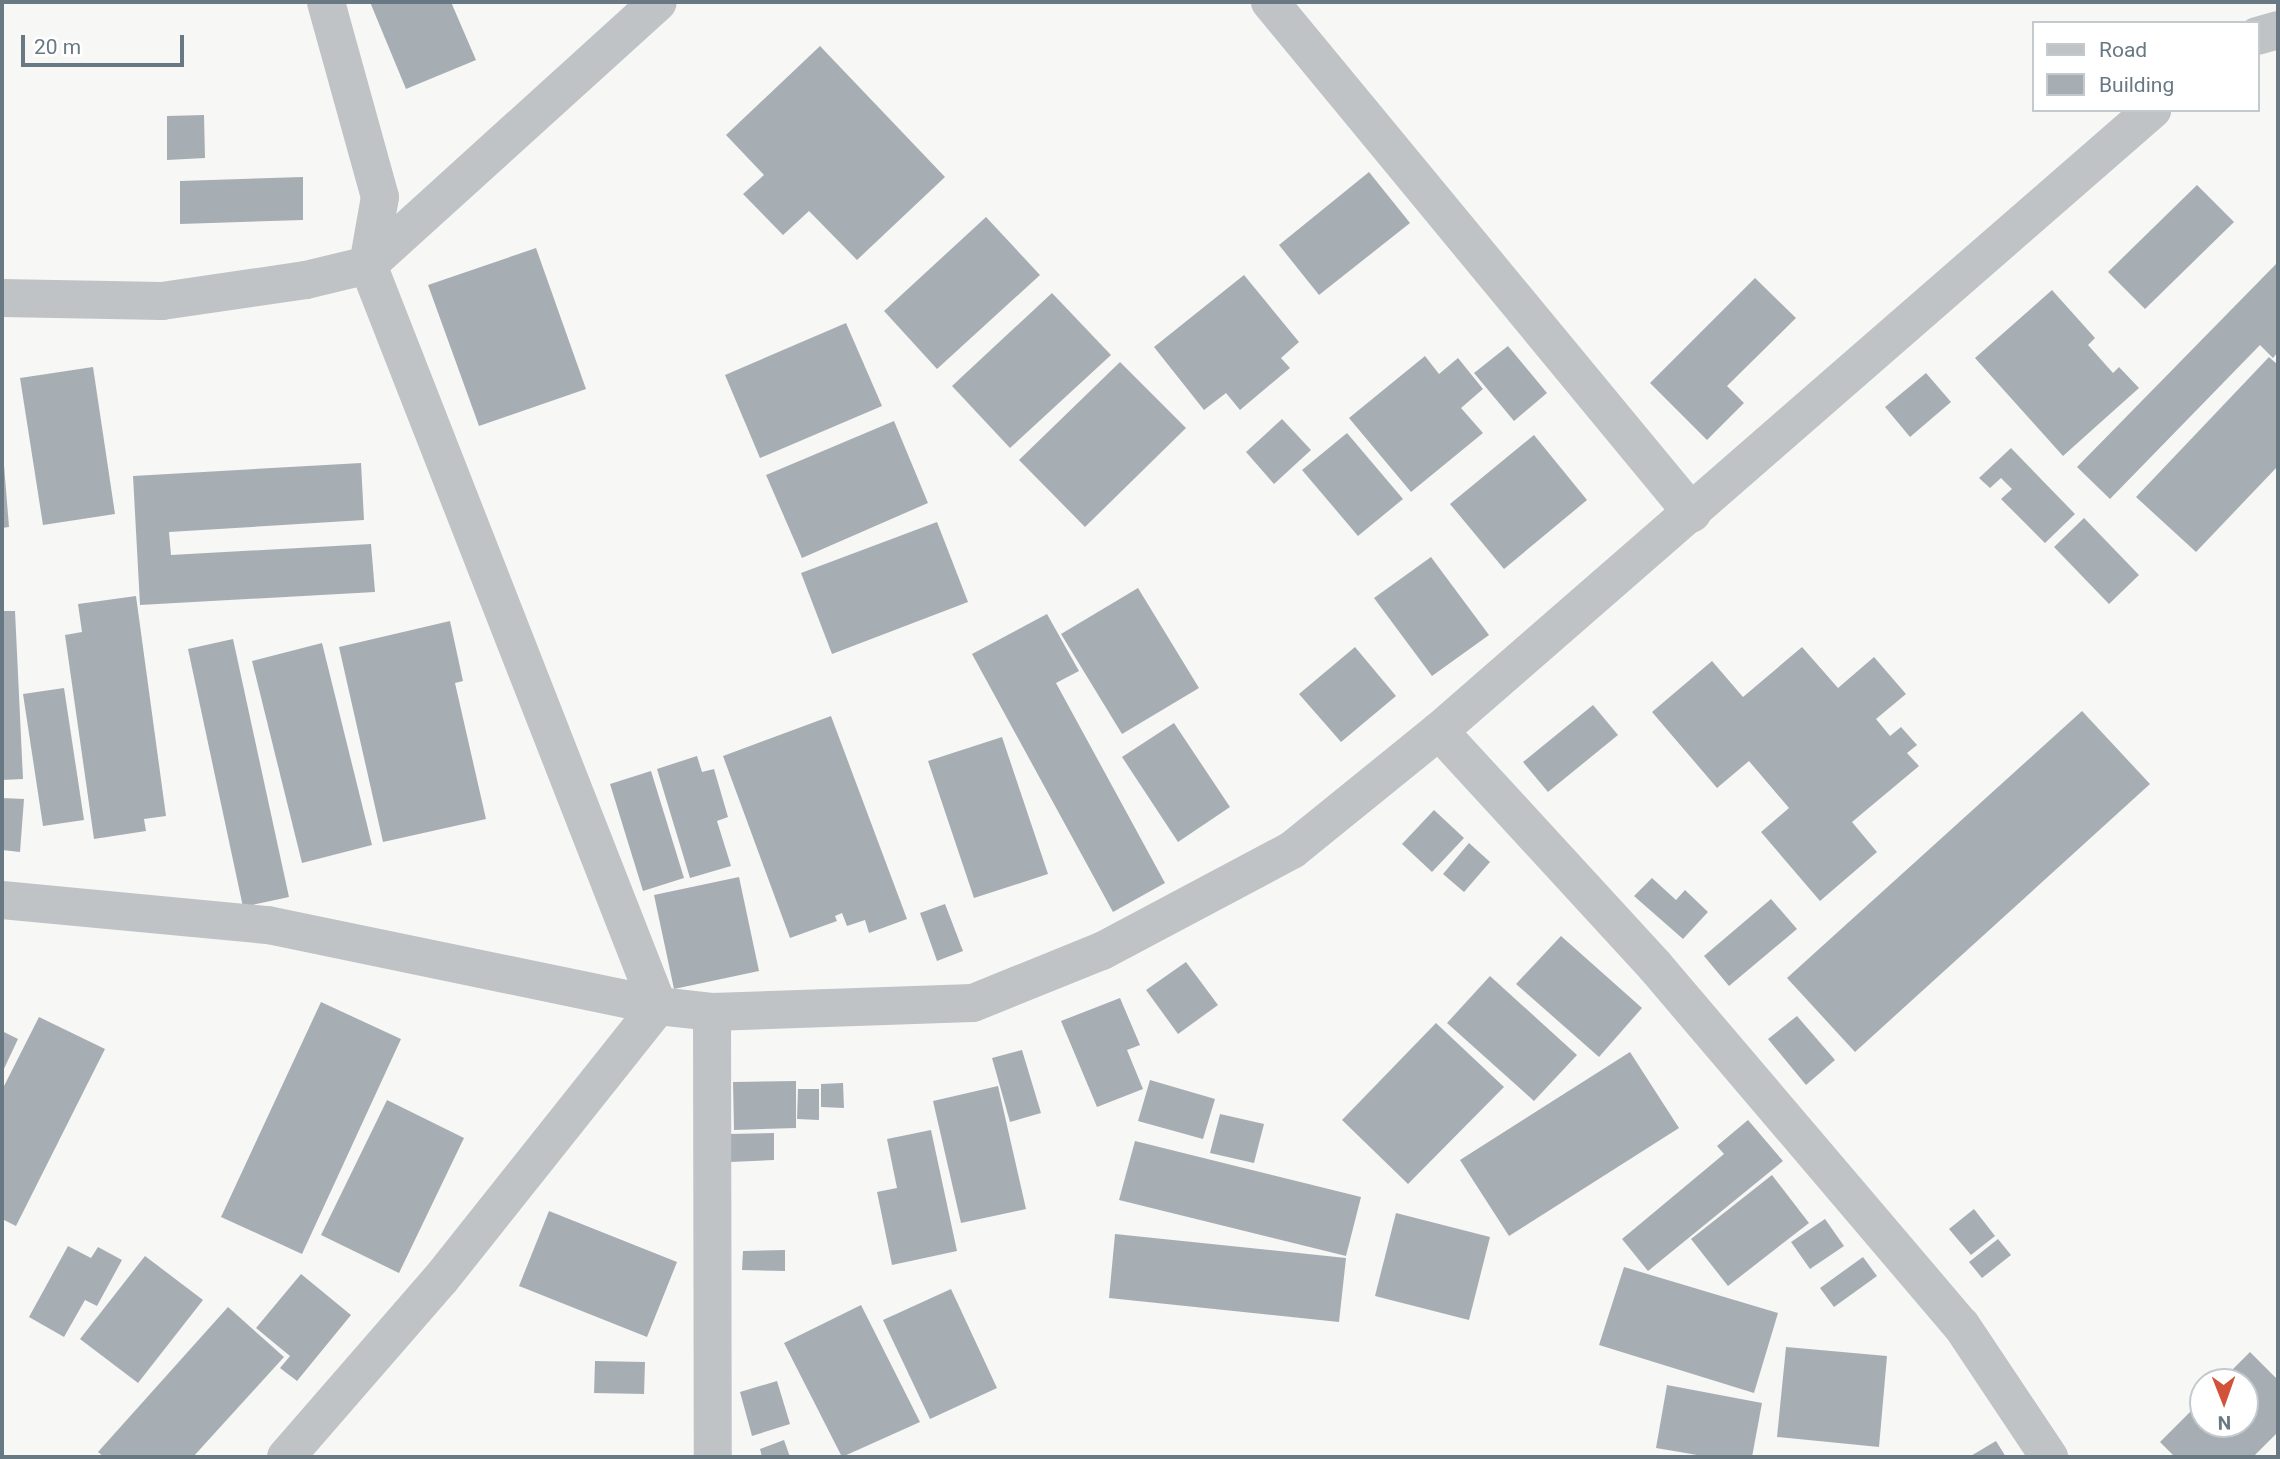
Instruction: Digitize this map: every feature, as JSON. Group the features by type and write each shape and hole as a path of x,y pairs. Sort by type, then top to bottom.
{"street":[{"path":"326,2 380,197 368,265 658,1006"},
{"path":"2,298 162,301 306,280 368,265 658,2"},
{"path":"1270,2 1692,513"},
{"path":"2259,35 2278,30"},
{"path":"2,900 268,925 658,1006 712,1012 973,1003 1102,951 1292,850 1439,731 2150,112"},
{"path":"1439,731 1656,966 1961,1325 2049,1457"},
{"path":"286,1457 440,1280 658,1006"},
{"path":"712,1012 713,1457"}],"building":[{"path":"370,2 451,2 476,60 406,89"},
{"path":"820,46 945,177 857,260 809,211 783,235 743,194 764,175 726,135"},
{"path":"204,115 205,158 167,160 167,116"},
{"path":"1369,172 1410,223 1319,295 1279,245"},
{"path":"303,177 303,220 180,224 180,181"},
{"path":"2197,185 2234,222 2145,309 2108,272"},
{"path":"986,217 1040,275 937,369 884,311"},
{"path":"536,248 586,389 479,426 428,285"},
{"path":"2278,262 2278,352 2273,358 2260,345 2110,499 2077,467"},
{"path":"1244,275 1299,342 1281,358 1290,368 1240,410 1226,393 1204,410 1154,347"},
{"path":"1755,278 1796,318 1727,386 1744,403 1707,440 1650,383"},
{"path":"2052,290 2095,338 2088,345 2113,373 2119,367 2139,388 2063,456 1975,358"},
{"path":"1052,293 1111,355 1010,448 952,386"},
{"path":"846,323 882,406 760,458 725,375"},
{"path":"1508,346 1547,393 1514,421 1474,373"},
{"path":"1425,356 1439,374 1458,358 1483,389 1461,408 1483,433 1411,492 1349,418"},
{"path":"2269,357 2278,365 2278,466 2196,552 2136,497"},
{"path":"1120,362 1186,428 1085,527 1019,460"},
{"path":"93,367 115,514 43,525 20,378"},
{"path":"1926,373 1951,402 1910,437 1885,407"},
{"path":"1282,419 1311,450 1274,484 1246,452"},
{"path":"894,421 928,503 802,558 766,475"},
{"path":"1347,433 1403,499 1358,536 1302,470"},
{"path":"1534,435 1587,500 1504,569 1450,504"},
{"path":"2,440 9,527 2,528"},
{"path":"2011,448 2075,514 2045,543 2001,499 2012,489 2001,478 1990,488 1979,478"},
{"path":"361,463 364,520 169,532 171,555 371,544 375,592 140,605 133,476"},
{"path":"2084,518 2139,575 2109,604 2054,547"},
{"path":"937,522 968,602 832,654 801,573"},
{"path":"1431,557 1489,635 1432,676 1374,598"},
{"path":"1138,588 1199,688 1122,734 1061,634"},
{"path":"136,596 166,816 144,819 146,831 94,839 65,635 82,632 78,604"},
{"path":"2,611 15,611 23,779 2,780"},
{"path":"1047,614 1079,671 1056,683 1165,883 1113,912 972,654"},
{"path":"450,621 463,681 455,683 486,819 383,842 339,647"},
{"path":"233,639 289,897 243,907 188,649"},
{"path":"322,643 372,845 302,863 252,661"},
{"path":"1355,647 1396,696 1341,742 1299,694"},
{"path":"1802,647 1838,688 1874,657 1906,694 1876,719 1890,736 1901,727 1917,745 1907,753 1919,766 1852,822 1877,852 1820,901 1761,832 1789,808 1749,761 1717,788 1652,712 1712,661 1743,697"},
{"path":"64,688 84,820 43,826 23,694"},
{"path":"1593,705 1618,735 1548,792 1523,762"},
{"path":"2082,711 2150,784 1855,1052 1787,978"},
{"path":"831,716 907,919 869,933 865,920 847,926 842,913 835,916 837,921 790,938 723,756"},
{"path":"1174,723 1230,807 1178,842 1122,757"},
{"path":"1002,737 1048,874 974,898 928,761"},
{"path":"697,756 702,772 714,769 728,817 717,821 731,866 690,878 657,769"},
{"path":"651,771 684,878 643,891 610,784"},
{"path":"2,798 24,799 20,852 2,850"},
{"path":"1434,810 1464,838 1432,872 1402,844"},
{"path":"1469,843 1490,862 1464,892 1443,874"},
{"path":"739,877 759,971 674,989 654,895"},
{"path":"1652,878 1676,900 1685,890 1708,912 1683,939 1634,896"},
{"path":"1771,899 1797,929 1729,986 1704,956"},
{"path":"945,904 963,951 937,961 920,913"},
{"path":"1561,936 1642,1008 1599,1057 1516,984"},
{"path":"1186,962 1218,1005 1178,1034 1146,990"},
{"path":"1490,976 1577,1055 1534,1101 1447,1023"},
{"path":"1120,998 1140,1045 1127,1050 1143,1089 1097,1107 1061,1021"},
{"path":"321,1002 401,1039 302,1254 221,1217"},
{"path":"1797,1016 1835,1060 1806,1085 1768,1039"},
{"path":"39,1017 105,1049 16,1226 2,1219 2,1090"},
{"path":"1436,1023 1504,1087 1408,1184 1342,1120"},
{"path":"2,1031 18,1039 2,1073"},
{"path":"1022,1050 1041,1113 1010,1122 992,1058"},
{"path":"1630,1052 1679,1128 1509,1236 1460,1160"},
{"path":"1150,1080 1215,1099 1203,1139 1138,1121"},
{"path":"796,1081 796,1128 734,1130 733,1082"},
{"path":"843,1083 844,1108 821,1107 821,1084"},
{"path":"998,1086 1026,1209 961,1223 933,1101"},
{"path":"798,1089 819,1089 819,1120 797,1119"},
{"path":"387,1100 464,1138 399,1273 321,1235"},
{"path":"1220,1114 1264,1124 1254,1163 1210,1153"},
{"path":"1748,1120 1783,1161 1648,1271 1622,1239 1724,1154 1717,1146"},
{"path":"931,1130 957,1251 892,1265 877,1192 897,1188 887,1139"},
{"path":"774,1133 774,1160 730,1162 729,1134"},
{"path":"1135,1141 1361,1197 1346,1256 1119,1200"},
{"path":"1772,1175 1809,1223 1728,1286 1691,1239"},
{"path":"1974,1209 1995,1236 1971,1255 1949,1229"},
{"path":"549,1211 677,1262 647,1337 519,1286"},
{"path":"1396,1213 1490,1237 1469,1320 1375,1296"},
{"path":"1825,1219 1844,1246 1810,1269 1791,1242"},
{"path":"1115,1234 1346,1258 1339,1322 1109,1298"},
{"path":"1998,1239 2011,1255 1982,1278 1969,1262"},
{"path":"68,1246 91,1258 98,1247 122,1260 97,1306 85,1300 64,1337 29,1317"},
{"path":"785,1250 785,1271 742,1270 743,1251"},
{"path":"145,1256 203,1300 138,1383 80,1339"},
{"path":"1863,1257 1877,1276 1834,1307 1820,1288"},
{"path":"1624,1267 1778,1313 1754,1393 1599,1345"},
{"path":"301,1274 351,1315 297,1381 280,1368 290,1356 256,1328"},
{"path":"951,1289 997,1388 930,1419 883,1320"},
{"path":"861,1305 920,1422 842,1457 784,1343"},
{"path":"228,1307 284,1357 193,1457 104,1457 98,1452"},
{"path":"1786,1347 1887,1356 1879,1447 1777,1437"},
{"path":"2250,1352 2278,1380 2278,1432 2253,1457 2175,1457 2160,1442 2189,1413 2189,1438 2259,1438 2259,1368 2234,1368"},
{"path":"595,1361 645,1362 644,1394 594,1393"},
{"path":"777,1381 790,1424 752,1436 740,1392"},
{"path":"1667,1385 1762,1403 1752,1457 1709,1457 1656,1448"},
{"path":"784,1440 790,1457 762,1457 760,1449"},
{"path":"1996,1441 2006,1457 1969,1457"}]}
